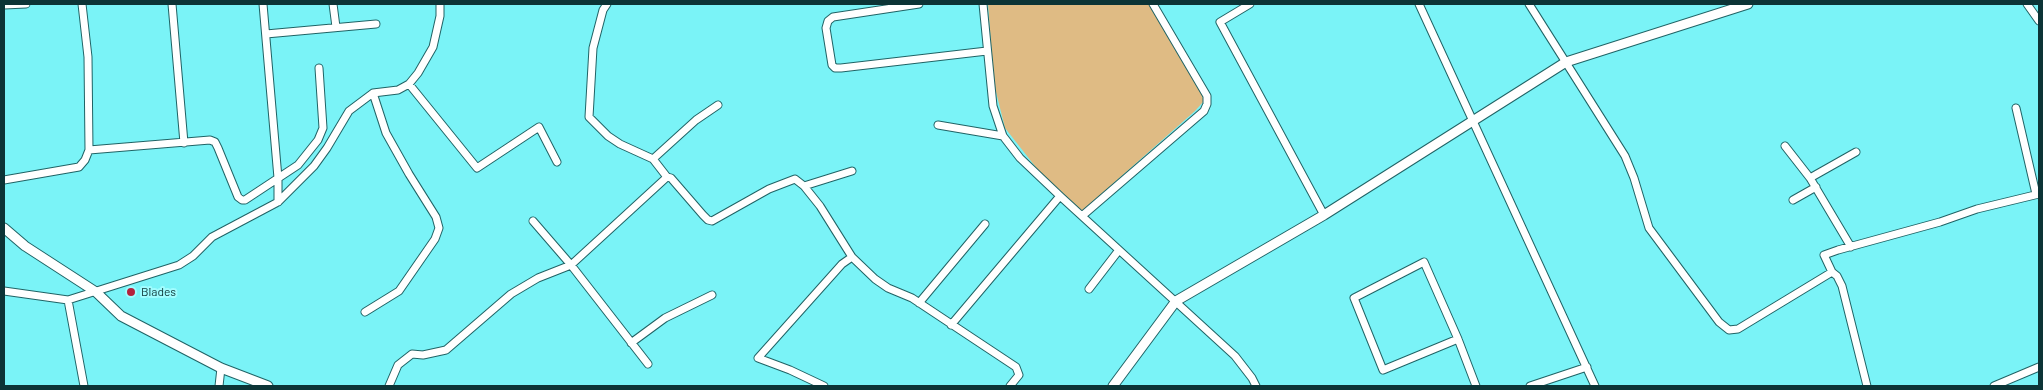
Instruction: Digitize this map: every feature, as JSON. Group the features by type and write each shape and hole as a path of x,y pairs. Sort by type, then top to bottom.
{"street":[{"path":"4,4 26,4"},
{"path":"4,180 79,167 85,160 89,150 88,57 82,4"},
{"path":"172,4 184,143"},
{"path":"263,4 278,178 278,202"},
{"path":"334,4 336,27"},
{"path":"4,291 68,300 96,292 179,265 193,256 212,236 278,202 314,166 349,111 373,94 398,90 409,84 418,73 433,47 440,16 440,4"},
{"path":"606,4 593,48 589,117 608,136 620,144 653,159 667,177 671,178 703,215 712,221 769,189 795,179 804,186 820,206 852,258 870,275 888,288 919,303 1016,367 1019,375 1010,386"},
{"path":"920,4 833,17 828,22 826,28 832,65 835,68 841,68 987,51"},
{"path":"983,4 993,106 1003,136 1020,158 1060,196 1235,356 1256,386"},
{"path":"1082,216 1204,111 1207,104 1207,96 1153,4"},
{"path":"1250,4 1220,22 1324,215"},
{"path":"1419,4 1472,123 1595,386"},
{"path":"1529,4 1615,137 1634,178 1649,228 1719,322 1729,330 1738,329 1832,272"},
{"path":"1113,386 1176,301 1324,215 1566,62 1748,4"},
{"path":"2027,4 2039,22"},
{"path":"266,34 376,24"},
{"path":"89,150 210,140 215,142 238,196 245,200 298,165 318,140 323,128 320,68"},
{"path":"409,84 477,168 539,127 557,162"},
{"path":"365,312 400,291 435,239 439,228 436,217 386,132 373,94"},
{"path":"653,159 696,120 718,106"},
{"path":"1867,386 1842,286 1824,256 1940,222 1977,209 2037,194 2016,108"},
{"path":"938,125 1003,136"},
{"path":"1785,146 1816,187 1851,247"},
{"path":"1810,178 1856,152"},
{"path":"804,186 852,171"},
{"path":"389,386 398,366 412,354 423,355 446,350 511,294 538,278 571,266 667,177"},
{"path":"1793,200 1816,187"},
{"path":"951,325 1060,196"},
{"path":"533,221 648,364"},
{"path":"919,303 985,224"},
{"path":"4,228 25,246 96,292 121,316 221,368 268,386"},
{"path":"1089,289 1119,250"},
{"path":"824,386 758,358 842,264 852,258"},
{"path":"1458,339 1383,370 1354,298 1424,262 1458,339 1476,386"},
{"path":"631,343 666,318 712,295"},
{"path":"68,300 84,386"},
{"path":"1530,386 1587,367"},
{"path":"1994,386 2039,367"},
{"path":"219,386 221,368"}],"shaded area":[{"path":"988,4 1152,4 1200,90 1204,101 1082,211 1038,170 1005,128 994,84"}],"place":[{"name":"Blades","path":"131,292"}]}
